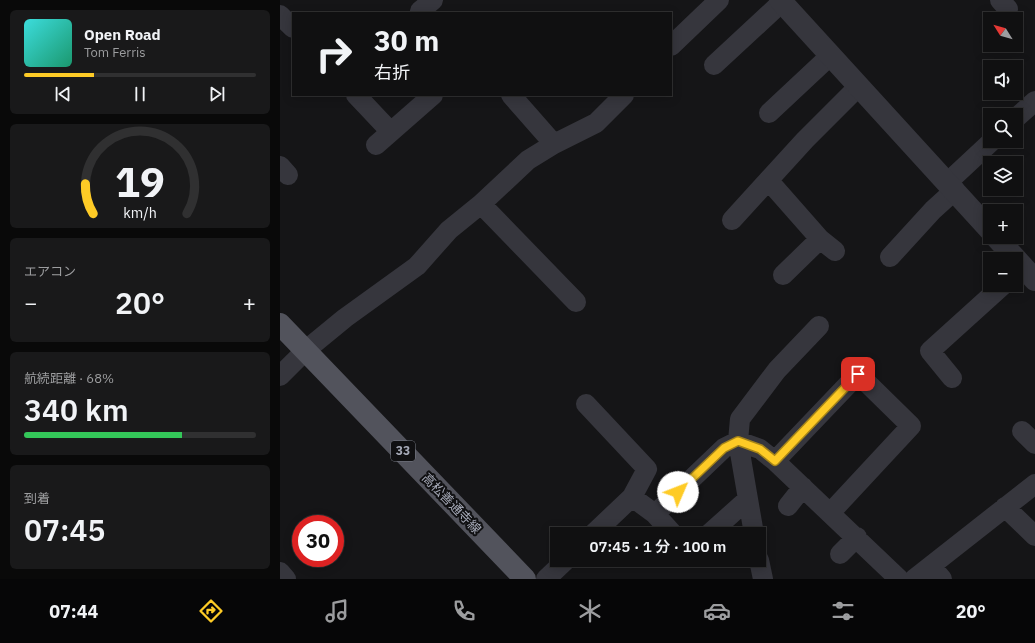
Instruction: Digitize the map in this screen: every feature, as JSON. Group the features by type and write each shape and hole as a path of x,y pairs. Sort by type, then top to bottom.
{"main road":[{"name":"高松善通寺線","path":"280,324 524,579"}],"street":[{"path":"672,45 719,0"},
{"path":"714,65 781,1 952,186 983,222"},
{"path":"769,113 831,55"},
{"path":"732,220 805,140 859,86"},
{"path":"357,96 390,131"},
{"path":"376,145 390,131 432,96"},
{"path":"513,96 554,144"},
{"path":"280,376 306,350 345,318 417,266 449,230 481,204 528,160 554,144 596,123 623,96"},
{"path":"1023,112 1035,101"},
{"path":"890,257 934,210 952,186 986,148"},
{"path":"769,181 828,245 783,275"},
{"path":"481,204 576,302"},
{"path":"1002,244 1008,252"},
{"path":"952,378 930,351 995,292"},
{"path":"753,527 738,441 740,419 776,370 819,326"},
{"path":"775,461 858,374 911,426 831,512"},
{"path":"586,404 647,469 632,496 600,527"},
{"path":"655,514 724,448 738,441 760,449 775,461 831,512 899,579"},
{"path":"914,579 936,572 1005,507 1035,484"},
{"path":"788,506 803,487"},
{"path":"632,496 655,514 667,527"},
{"path":"717,527 747,500"},
{"path":"1005,507 1035,536"},
{"path":"840,554 857,537"},
{"path":"546,579 559,567"},
{"path":"280,572 286,579"}],"route":[{"path":"678,492 724,448 738,441 760,449 775,461 858,374"}]}
